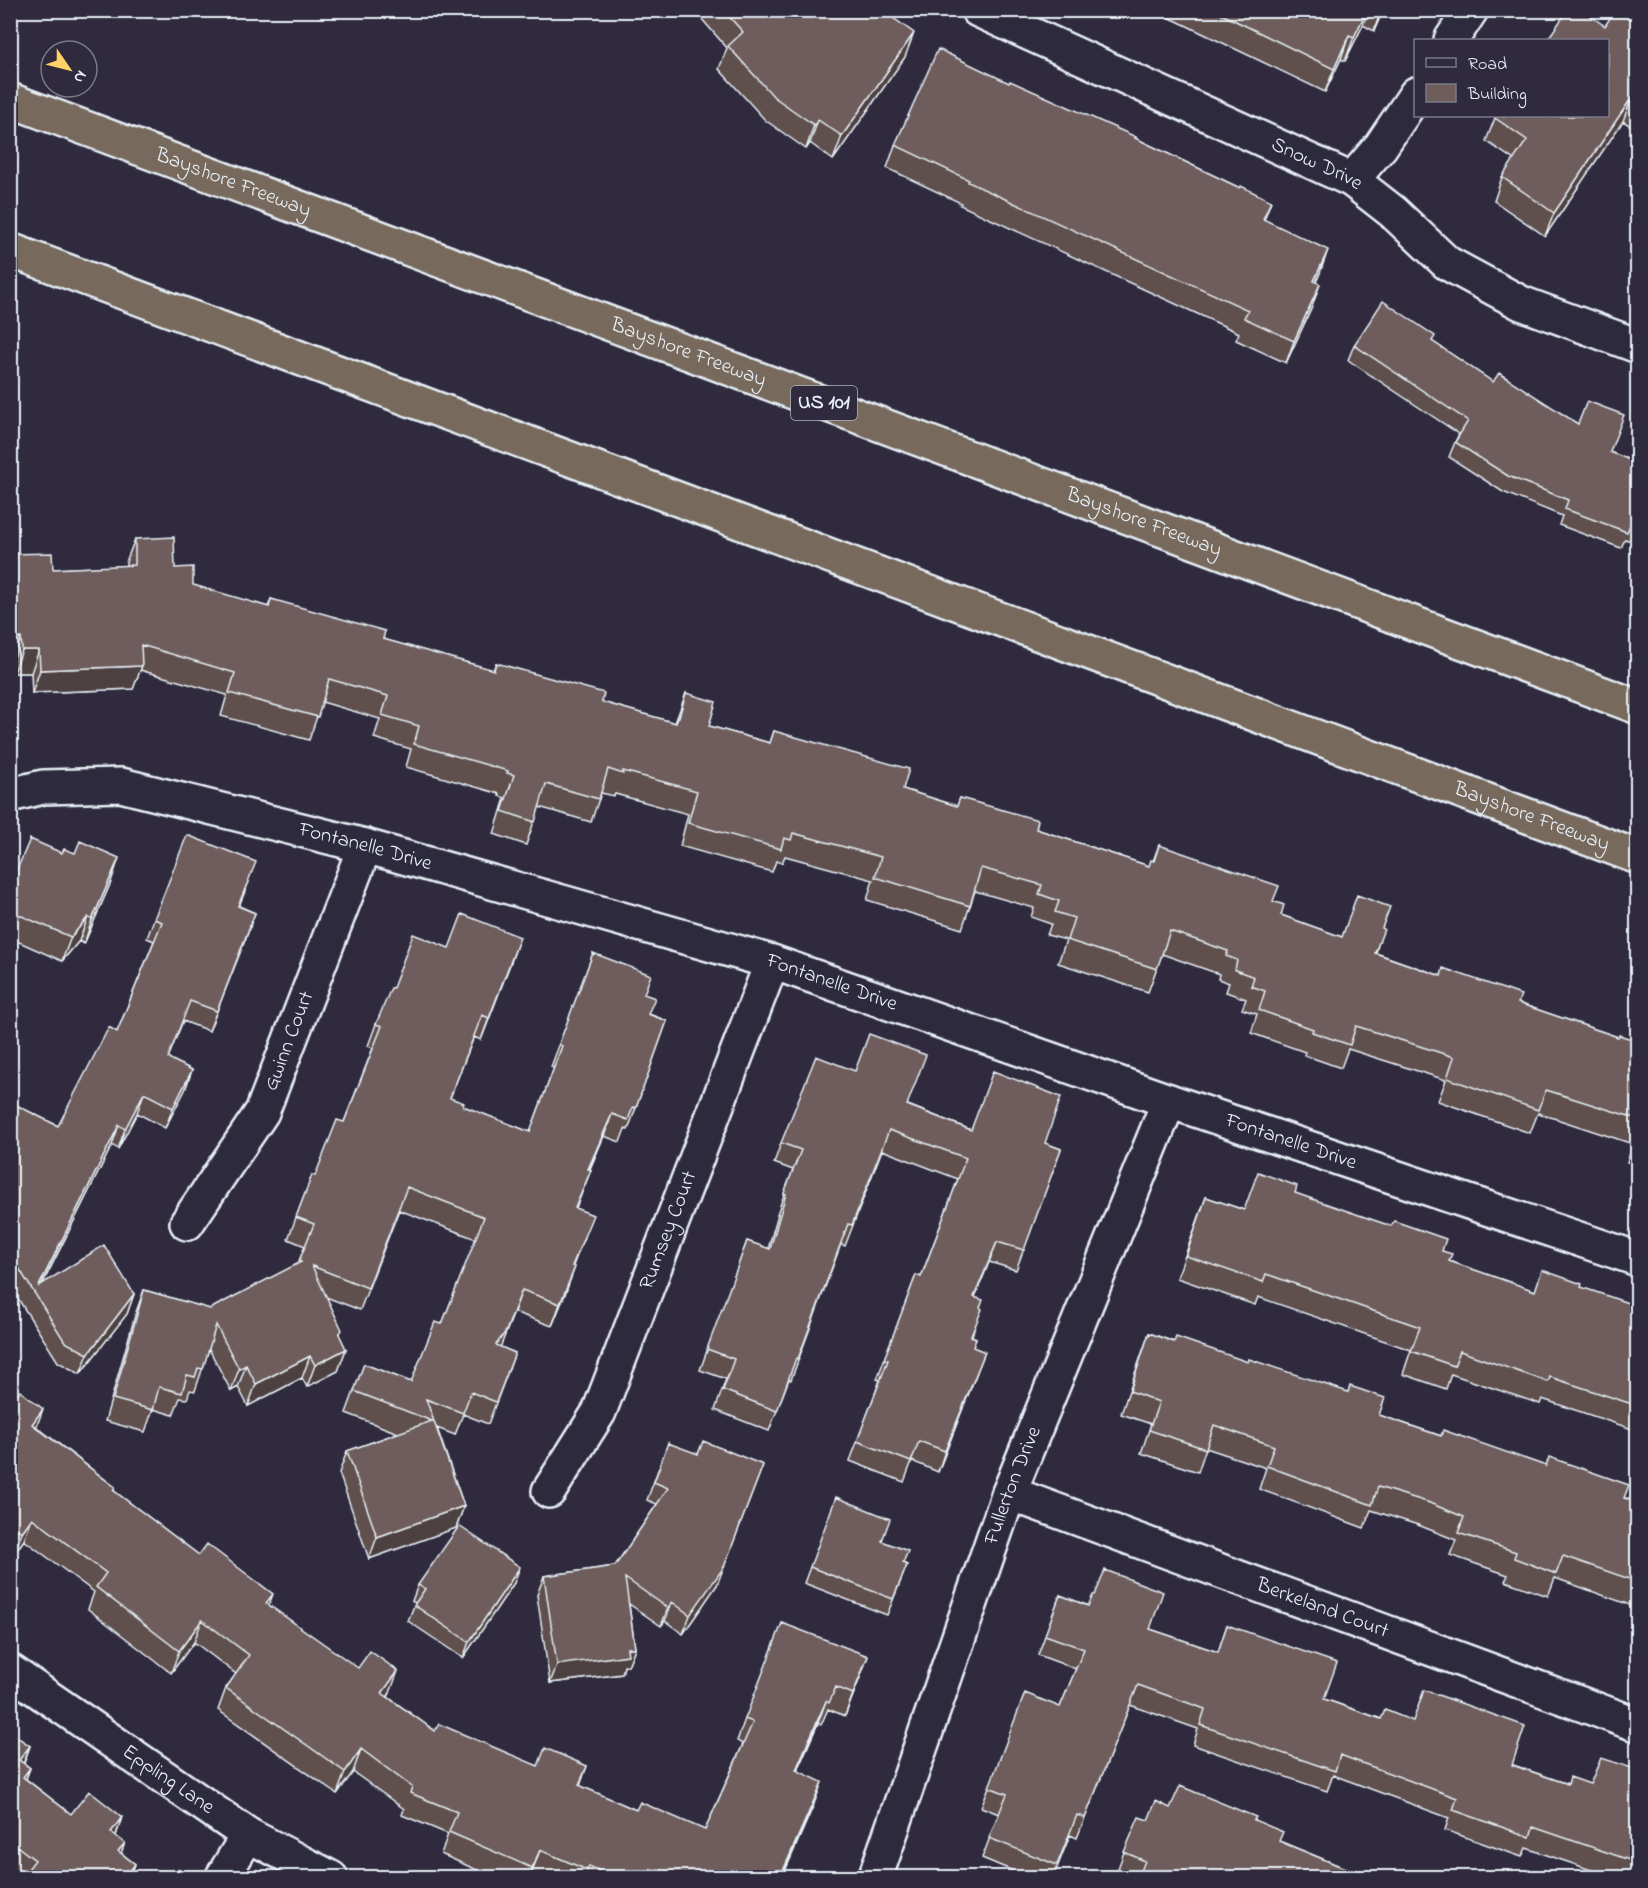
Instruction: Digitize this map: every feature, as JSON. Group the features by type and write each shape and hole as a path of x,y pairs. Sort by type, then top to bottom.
{"highway":[{"name":"Bayshore Freeway","path":"10,100 1638,707"},
{"name":"Bayshore Freeway","path":"10,250 1638,857"}],"street":[{"name":"Snow Drive","path":"978,10 1352,180 1393,212 1447,263 1521,303 1638,346"},
{"path":"1452,39 1471,10"},
{"path":"1352,180 1381,146 1414,97"},
{"name":"Fontanelle Drive","path":"10,795 43,787 121,785 365,846 772,962 1169,1101 1638,1259"},
{"name":"Gwinn Court","path":"188,1223 262,1112 365,846"},
{"name":"Rumsey Court","path":"549,1491 599,1412 772,962"},
{"name":"Fullerton Drive","path":"875,1878 1009,1493 1169,1101"},
{"name":"Berkeland Court","path":"1009,1493 1638,1725"},
{"name":"Eppling Lane","path":"10,1671 248,1835 331,1878"},
{"path":"222,1878 248,1835"}],"building":[{"path":"723,10 882,10 914,33 842,136 818,120 814,125 774,97 728,46 743,32"},
{"path":"1213,10 1367,10 1354,37 1349,35 1334,69"},
{"path":"1568,10 1582,10 1605,26 1615,10 1638,10 1638,101 1632,97 1554,213 1502,177 1527,140 1495,118 1609,117 1609,39 1548,39"},
{"path":"938,49 1009,83 1010,81 1136,137 1271,201 1263,219 1328,250 1314,281 1320,284 1294,341 1244,318 1248,310 968,182 969,180 895,145"},
{"path":"1383,301 1435,336 1432,341 1493,382 1499,373 1578,424 1587,401 1624,415 1610,452 1635,462 1632,472 1638,474 1638,525 1631,523 1627,532 1565,509 1568,500 1508,476 1455,442 1468,421 1354,345"},
{"path":"174,537 175,568 193,567 193,585 269,607 271,599 385,631 383,639 494,670 496,663 604,693 602,702 676,723 686,693 716,702 709,726 770,743 774,731 909,769 903,789 957,806 960,798 1038,820 1036,829 1149,866 1151,860 1154,861 1159,845 1279,886 1273,901 1284,905 1281,915 1342,937 1357,895 1390,907 1375,953 1441,976 1443,968 1521,995 1518,1003 1618,1037 1619,1035 1638,1041 1638,1119 1546,1090 1538,1110 1447,1078 1454,1057 1356,1026 1350,1045 1312,1032 1313,1029 1259,1010 1265,991 1251,986 1254,977 1235,970 1237,960 1226,956 1228,951 1170,931 1157,969 1067,940 1074,918 1055,912 1059,901 1039,894 1042,885 981,868 970,906 875,877 881,857 793,833 791,840 784,838 781,849 688,823 697,791 608,769 599,799 546,784 535,822 502,811 514,775 507,773 508,771 414,744 419,726 382,715 388,696 329,679 318,717 229,693 235,673 141,645 142,666 40,670 39,650 22,650 21,638 10,639 10,554 52,553 53,569 135,565 135,539"},
{"path":"187,835 256,862 238,906 255,913 217,1011 190,1001 168,1058 192,1070 173,1108 144,1093 125,1129 119,1125 39,1286 104,1245 134,1294 88,1354 65,1342 10,1254 10,1102 58,1126 109,1027 117,1032 162,922 154,919"},
{"path":"30,839 62,853 64,849 75,853 80,841 119,858 92,920 88,917 71,937 10,911 10,886"},
{"path":"462,914 520,937 489,1018 482,1015 450,1098 464,1103 463,1106 530,1132 562,1046 559,1044 593,953 651,975 644,994 655,998 648,1014 667,1021 636,1108 633,1107 628,1120 612,1114 588,1169 591,1170 575,1208 593,1215 572,1266 575,1267 560,1304 522,1290 506,1331 496,1345 515,1353 496,1402 471,1392 463,1413 426,1399 464,1506 377,1537 347,1451 432,1421 354,1391 364,1364 411,1382 435,1322 442,1324 484,1217 407,1187 368,1288 312,1266 342,1330 339,1334 346,1349 315,1365 310,1356 256,1384 246,1365 239,1369 216,1325 203,1369 198,1368 195,1377 187,1375 182,1393 159,1387 153,1410 113,1399 144,1290 210,1309 301,1262 299,1261 314,1224 296,1217 337,1120 344,1122 382,1026 376,1024 391,988 393,988 413,934 449,948"},
{"path":"869,1034 926,1055 907,1105 971,1130 993,1071 1061,1097 1045,1143 1061,1149 1024,1250 997,1242 974,1297 983,1300 980,1308 982,1309 971,1336 976,1338 973,1347 985,1352 945,1451 919,1441 911,1462 857,1441 888,1360 884,1359 916,1275 921,1277 966,1158 889,1130 852,1225 848,1224 777,1411 723,1390 734,1359 707,1349 747,1241 770,1249 786,1194 784,1193 801,1150 781,1143 816,1056 855,1071"},
{"path":"1258,1172 1297,1186 1295,1193 1391,1226 1394,1221 1446,1239 1442,1251 1452,1254 1449,1261 1535,1291 1542,1270 1582,1284 1581,1287 1637,1306 1630,1325 1638,1328 1638,1406 1550,1377 1548,1382 1460,1351 1454,1366 1411,1351 1420,1327 1266,1274 1263,1282 1186,1256 1206,1197 1244,1210"},
{"path":"1149,1333 1174,1342 1176,1337 1248,1362 1249,1359 1348,1392 1350,1386 1385,1398 1379,1415 1441,1436 1443,1430 1546,1466 1549,1457 1629,1485 1624,1498 1638,1502 1638,1582 1563,1556 1556,1574 1514,1558 1516,1552 1458,1533 1464,1517 1427,1502 1378,1487 1372,1505 1267,1466 1274,1446 1214,1425 1206,1449 1149,1430 1159,1402 1130,1391"},
{"path":"20,1391 43,1409 32,1424 115,1487 113,1490 199,1555 207,1544 273,1594 266,1603 358,1668 370,1651 398,1671 382,1693 435,1731 439,1724 538,1766 545,1748 587,1766 579,1785 636,1810 640,1802 705,1830 753,1722 745,1719 782,1623 868,1656 853,1694 836,1687 829,1703 826,1701 796,1770 822,1782 782,1873 793,1878 616,1878 589,1866 587,1870 540,1850 532,1868 449,1832 457,1812 410,1793 412,1787 361,1749 345,1772 226,1688 249,1655 202,1620 179,1651 96,1587 106,1573 32,1518 22,1532 10,1524 10,1402"},
{"path":"703,1441 763,1465 724,1567 690,1615 672,1602 668,1608 625,1578 635,1648 627,1648 628,1655 557,1665 544,1576 615,1566 668,1488 654,1482 668,1443 698,1454"},
{"path":"836,1497 890,1519 882,1541 908,1551 903,1563 907,1565 893,1599 810,1567"},
{"path":"459,1526 520,1567 469,1642 414,1605 425,1589 418,1585"},
{"path":"1105,1570 1163,1592 1150,1629 1218,1652 1227,1625 1337,1663 1324,1699 1381,1719 1385,1710 1413,1721 1424,1690 1525,1726 1512,1765 1568,1784 1570,1777 1590,1784 1601,1758 1638,1770 1638,1863 1533,1827 1530,1837 1453,1810 1457,1798 1340,1755 1335,1771 1200,1725 1205,1709 1138,1685 1085,1818 1077,1815 1057,1865 989,1838 1007,1794 989,1787 1025,1693 1060,1707 1084,1649 1045,1635 1060,1595 1088,1606"},
{"path":"10,1732 30,1746 19,1760 30,1768 23,1777 71,1814 89,1791 122,1817 111,1832 125,1843 118,1851 135,1864 125,1878 21,1878 35,1860 10,1841"},
{"path":"1180,1786 1256,1817 1254,1820 1283,1832 1279,1841 1369,1878 1138,1878 1145,1861 1124,1852 1139,1817 1148,1820 1156,1801 1170,1808"}]}
